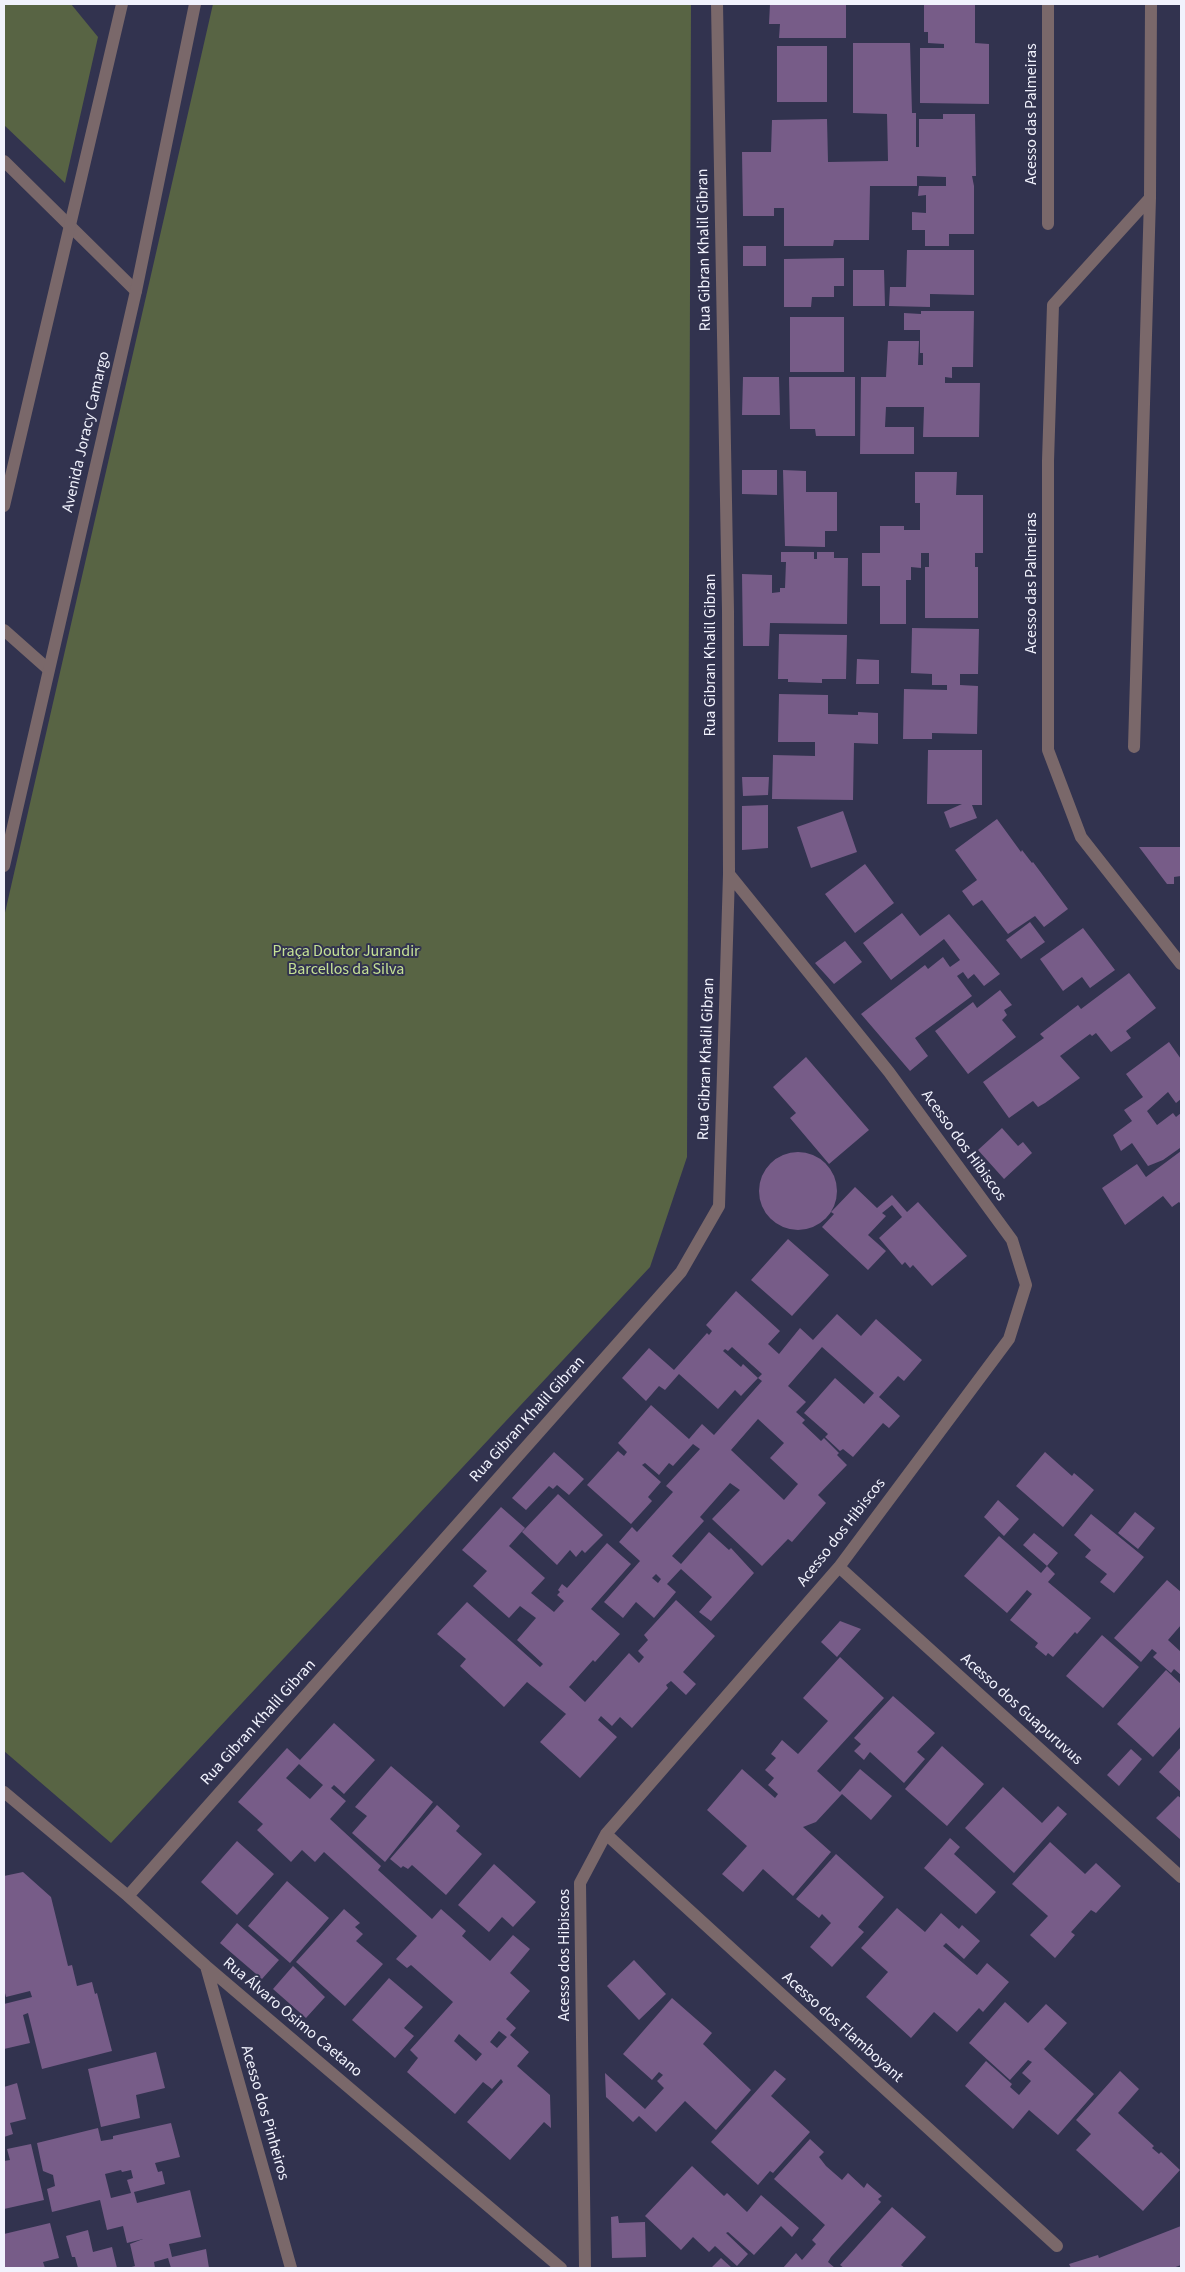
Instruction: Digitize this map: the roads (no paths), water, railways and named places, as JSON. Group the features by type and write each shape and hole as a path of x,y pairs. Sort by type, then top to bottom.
{"street":[{"path":"4,506 122,4"},
{"name":"Avenida Joracy Camargo","path":"4,866 136,291 194,4"},
{"name":"Rua Gibran Khalil Gibran","path":"128,1896 681,1272 719,1206 729,874 728,611 717,4"},
{"name":"Acesso das Palmeiras","path":"1048,4 1048,224"},
{"path":"1134,747 1150,198 1151,4"},
{"path":"4,161 136,291"},
{"name":"Acesso das Palmeiras","path":"1150,198 1053,305 1048,461 1048,750 1081,838 1181,964"},
{"path":"4,630 48,669"},
{"name":"Acesso dos Hibiscos","path":"585,2268 580,1883 606,1834 839,1567 1009,1339 1026,1285 1012,1240 889,1072 729,874"},
{"name":"Acesso dos Guapuruvus","path":"839,1567 1181,1877"},
{"name":"Rua Álvaro Osimo Caetano","path":"4,1792 561,2268"},
{"name":"Acesso dos Flamboyant","path":"606,1834 1057,2246"},
{"name":"Acesso dos Pinheiros","path":"206,1966 291,2268"}],"park label":[{"name":"Praça Doutor Jurandir Barcellos da Silva","path":"346,961"}]}
